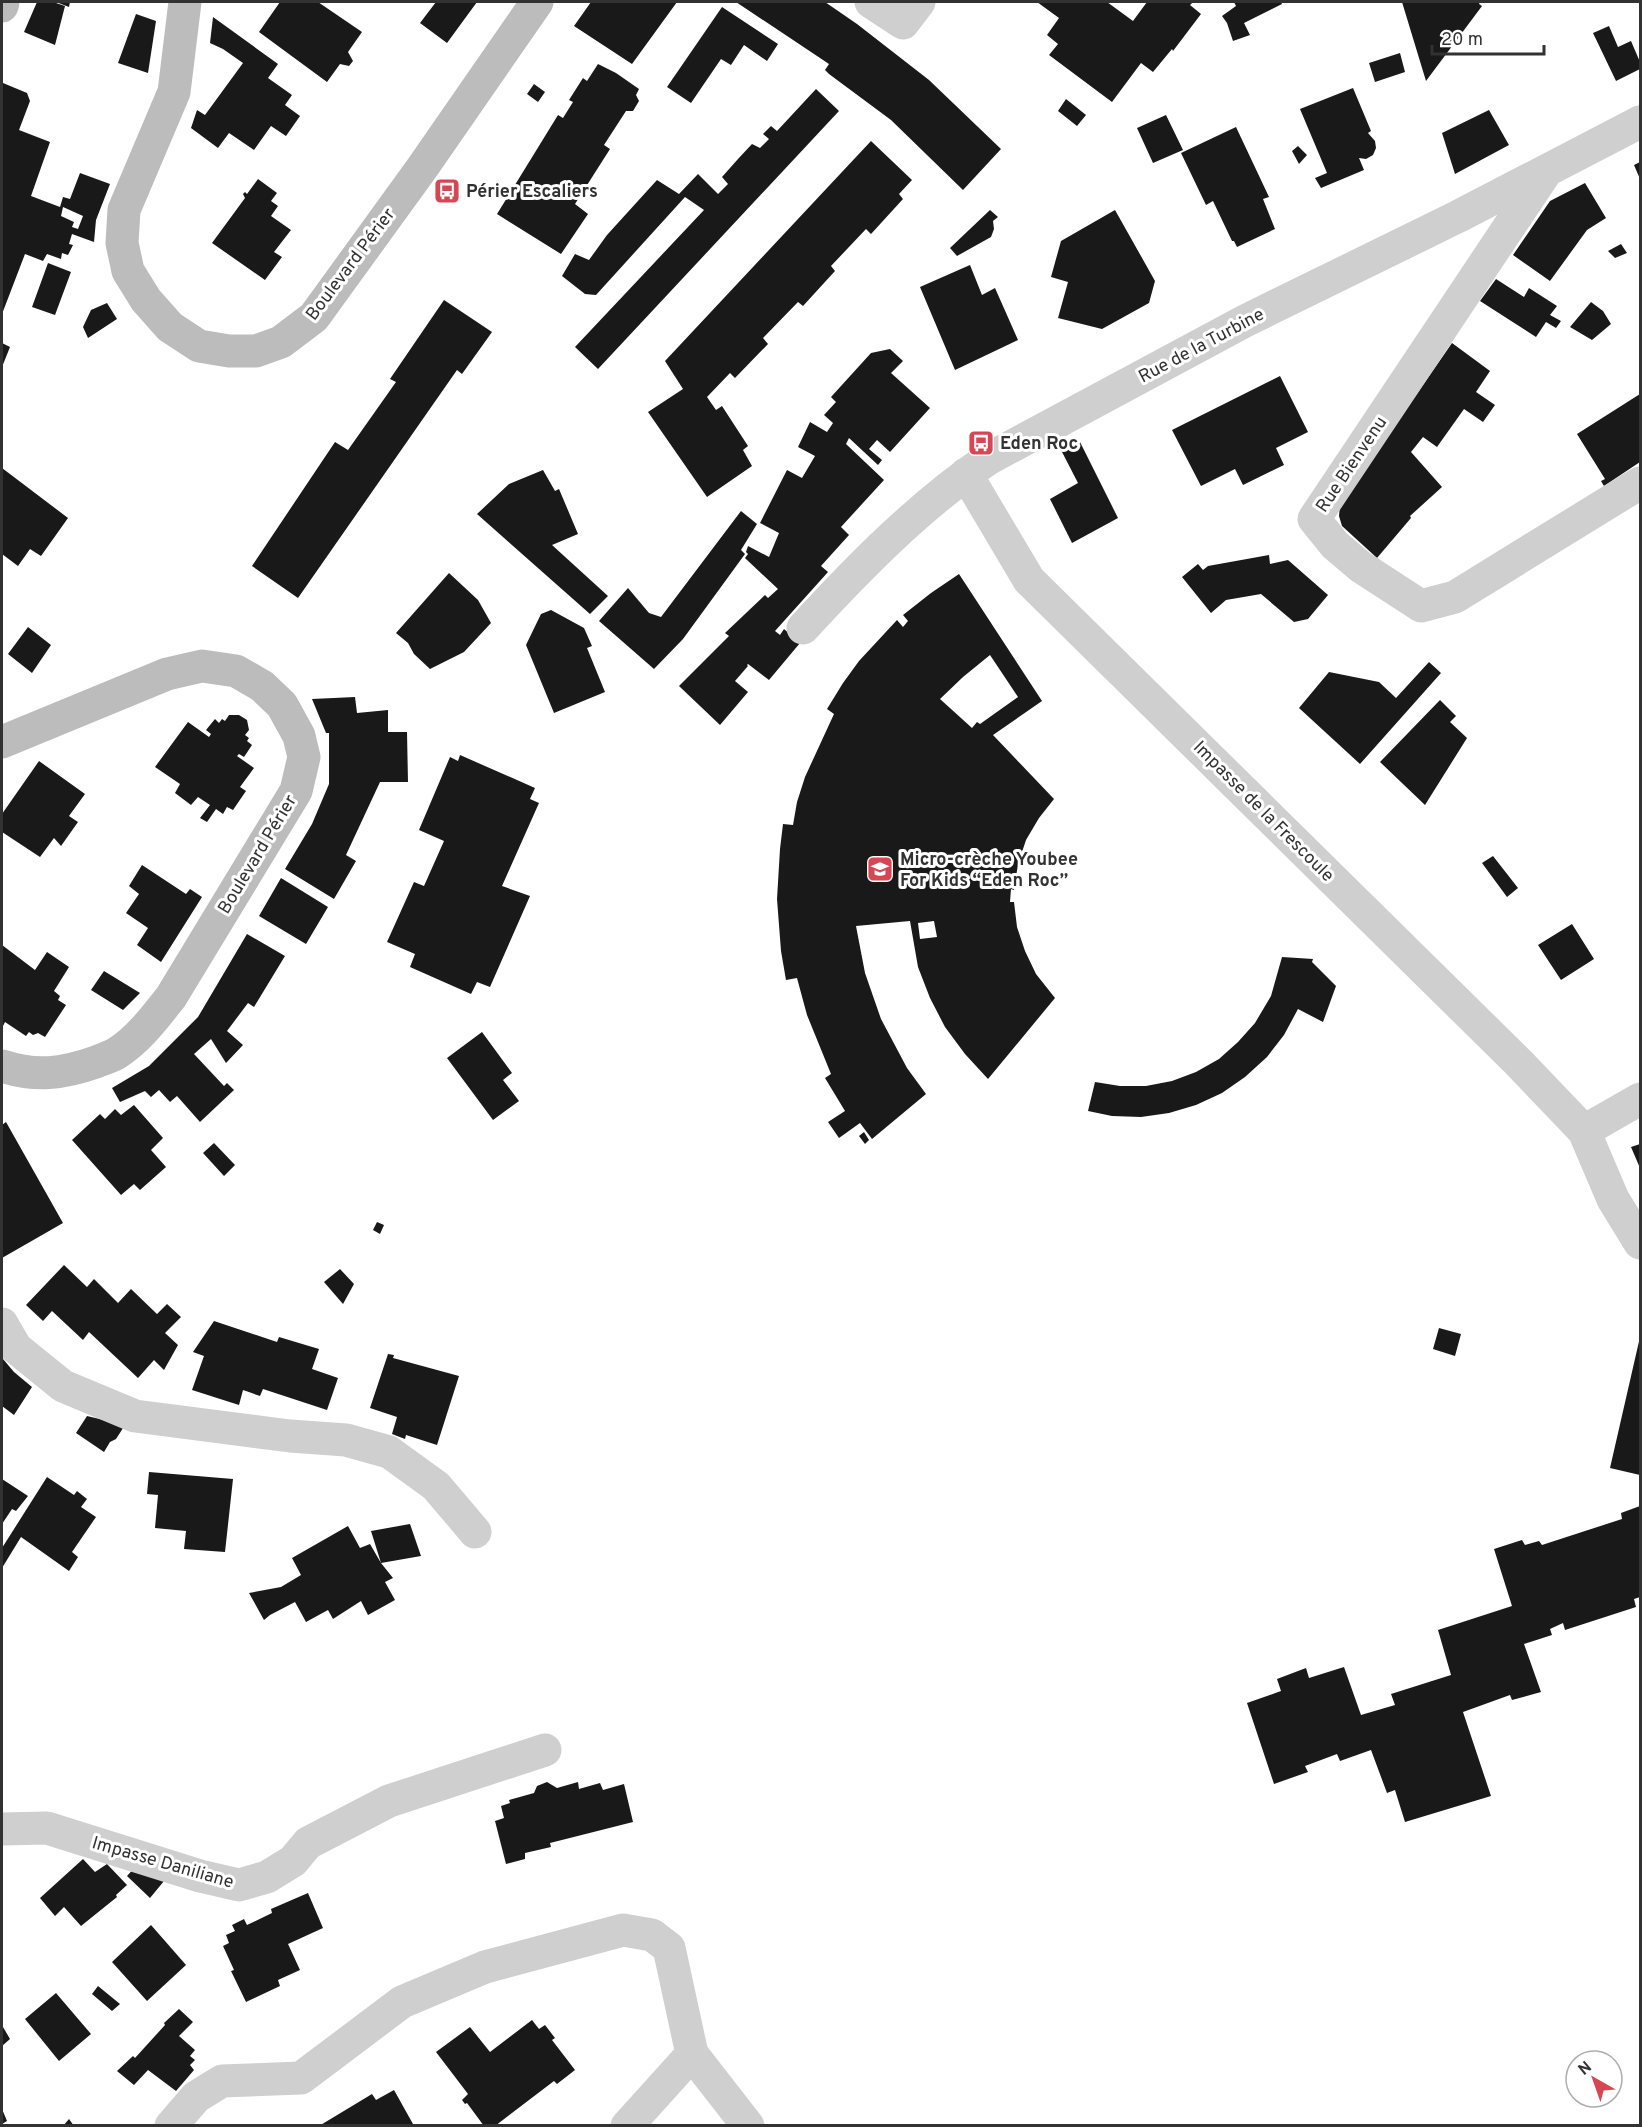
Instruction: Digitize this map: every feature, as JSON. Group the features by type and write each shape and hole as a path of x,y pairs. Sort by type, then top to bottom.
{"street":[{"name":"Boulevard Périer","path":"185,2 174,92 124,210 122,243 128,271 146,300 170,327 199,346 229,351 256,351 281,342 314,317 429,159 537,2"},
{"path":"871,2 903,23 920,2"},
{"name":"Rue de la Turbine","path":"803,628 854,572 919,512 988,459 1245,321 1641,122"},
{"name":"Rue Bienvenu","path":"1546,171 1314,519 1335,545 1361,567 1421,606 1455,597 1641,483"},
{"name":"Impasse de la Frescoule","path":"966,474 1029,580 1518,1062 1584,1131"},
{"name":"Boulevard Périer","path":"2,742 167,674 202,666 236,671 262,686 282,705 299,736 304,757 296,791 171,997 149,1025 116,1054 84,1066 49,1074 21,1073 2,1066"},
{"path":"1641,1099 1584,1131 1613,1199 1641,1243"},
{"path":"2,1324 16,1348 63,1386 135,1416 290,1436 346,1440 389,1452 436,1486 475,1532"},
{"name":"Impasse Daniliane","path":"2,1829 47,1828 200,1876 239,1885 267,1877 293,1861 309,1844 389,1801 545,1750"},
{"path":"171,2126 196,2097 222,2081 302,2078 402,2002 485,1967 623,1930 652,1935 669,1948 692,2054 748,2126"},
{"path":"627,2126 692,2054"}],"building":[{"path":"37,2 53,2 65,6 55,45 24,32"},
{"path":"56,2 70,2 69,7"},
{"path":"280,2 318,2 362,32 348,52 353,61 349,66 340,64 327,82 259,32"},
{"path":"436,2 477,2 447,43 420,23"},
{"path":"591,2 677,2 632,64 574,26"},
{"path":"736,2 825,2 929,80 1001,149 963,190 891,120 829,74 825,70 829,64"},
{"path":"1037,2 1107,2 1133,21 1147,2 1193,2 1190,5 1201,14 1173,51 1172,49 1153,72 1141,63 1112,102 1049,55 1058,44 1047,35 1059,18"},
{"path":"1234,2 1281,2 1282,4 1244,23 1250,35 1233,41 1222,16 1236,6"},
{"path":"1402,2 1480,2 1482,6 1426,81"},
{"path":"722,7 778,44 767,61 744,45 731,65 721,59 691,103 667,87"},
{"path":"136,14 156,21 148,73 118,63"},
{"path":"213,17 278,64 268,78 292,95 285,105 300,116 286,136 271,126 254,150 229,133 218,148 191,128 197,110 205,115 243,63 210,43"},
{"path":"1609,26 1618,47 1631,41 1640,62 1640,69 1616,81 1593,33"},
{"path":"1400,53 1405,72 1375,82 1369,63"},
{"path":"598,64 639,89 636,95 639,101 633,111 626,111 604,145 610,149 575,204 588,214 561,254 497,214 558,115 563,118 573,102 569,100 583,78 587,81"},
{"path":"3,83 27,93 30,101 19,130 50,142 31,196 60,207 63,197 70,199 80,173 110,184 96,220 94,242 72,234 69,244 73,245 68,255 62,253 61,259 47,254 43,261 25,254 2,314","holes":["63,207 83,216 78,229 72,227 74,222 61,216"]},
{"path":"534,84 545,92 538,102 527,94"},
{"path":"1353,88 1371,131 1368,133 1375,141 1376,148 1373,155 1366,159 1359,158 1364,170 1321,188 1315,178 1327,173 1300,109"},
{"path":"816,89 839,111 598,369 575,347 704,210 685,197 596,295 585,294 562,276 575,254 589,260 607,235 657,180 679,194 698,174 718,194 728,184 722,177 752,144 760,148 769,139 763,134 771,126 777,131"},
{"path":"1066,99 1086,115 1077,126 1058,111"},
{"path":"1489,110 1509,145 1455,174 1442,133"},
{"path":"1166,115 1183,150 1153,163 1137,128"},
{"path":"1236,127 1269,197 1263,199 1275,229 1237,247 1213,201 1206,205 1181,153"},
{"path":"871,141 912,180 899,194 903,199 871,234 866,229 831,266 835,271 803,306 798,302 763,338 768,344 735,378 730,373 707,397 716,410 722,406 748,446 743,450 752,466 707,497 648,412 683,389 665,361"},
{"path":"1298,146 1307,155 1299,164 1292,151"},
{"path":"1640,162 1640,179 1634,165"},
{"path":"258,179 277,193 271,201 278,206 271,216 291,230 274,252 282,257 265,280 212,243 245,198 243,194 245,192 247,194"},
{"path":"1585,183 1606,218 1587,230 1550,281 1513,255 1550,201"},
{"path":"990,210 998,217 993,221 994,229 991,237 957,256 950,248"},
{"path":"1115,210 1155,281 1149,303 1102,329 1058,318 1068,282 1051,277 1061,241"},
{"path":"1621,244 1627,253 1615,258 1608,251"},
{"path":"48,263 71,272 55,315 32,307"},
{"path":"970,265 982,295 995,288 1018,340 955,370 920,287"},
{"path":"1496,279 1524,297 1529,288 1557,306 1550,315 1561,321 1556,328 1546,322 1536,337 1480,301"},
{"path":"444,300 492,332 462,374 457,370 298,598 252,566 335,442 348,450 396,382 390,379"},
{"path":"1591,302 1603,311 1611,324 1592,340 1570,327"},
{"path":"107,303 117,319 88,338 83,327 91,310"},
{"path":"2,343 10,347 2,367"},
{"path":"1452,343 1490,371 1476,392 1495,405 1483,422 1464,409 1437,447 1423,437 1411,452 1442,487 1410,516 1411,518 1377,558 1342,526 1339,516 1340,505"},
{"path":"890,349 903,361 891,373 930,408 890,452 877,440 869,449 882,460 878,465 849,438 846,444 884,480 841,527 849,535 821,566 828,572 775,631 780,635 784,629 800,643 769,680 747,665 735,681 748,692 720,725 679,686 729,636 725,633 765,595 768,598 778,589 745,558 748,554 746,552 748,546 769,557 779,533 760,523 787,470 802,478 815,456 798,447 810,422 827,432 833,423 824,415 836,402 831,397 871,353"},
{"path":"1280,376 1308,432 1276,448 1284,465 1243,485 1235,469 1201,486 1172,430"},
{"path":"1640,394 1640,462 1604,486 1601,481 1605,479 1577,434"},
{"path":"1079,440 1118,518 1072,543 1050,499 1078,483 1061,450"},
{"path":"2,468 68,518 41,556 30,549 18,566 2,554"},
{"path":"543,470 555,491 559,489 578,534 552,545 608,596 590,614 477,514 509,484"},
{"path":"741,511 757,524 741,550 745,554 683,639 654,669 599,621 628,588 649,613 661,617"},
{"path":"1269,555 1270,564 1288,560 1328,595 1308,619 1294,622 1261,594 1226,600 1211,613 1182,577 1198,564 1203,570 1208,566"},
{"path":"449,573 478,600 491,623 464,652 430,669 414,654 408,643 396,633"},
{"path":"959,574 1042,701 993,735 1054,799 1026,840 1018,864 1014,890 1011,889 1010,902 1014,902 1017,927 1025,951 1036,974 1055,998 988,1079 945,1027 930,998 918,967 910,921 856,926 865,973 881,1019 907,1068 926,1094 872,1139 860,1123 839,1138 828,1122 845,1111 825,1078 831,1074 807,1015 797,978 786,980 777,899 783,824 793,825 805,777 834,714 827,709 843,683 859,661 897,620 903,627 908,621 903,615","holes":["990,655 1018,697 980,724 977,722 972,728 940,699","934,921 937,937 920,939 918,923"]},
{"path":"551,610 584,628 592,646 587,648 605,692 554,713 526,645 541,614"},
{"path":"28,627 51,645 32,673 8,654"},
{"path":"1429,662 1441,673 1360,764 1299,708 1329,672 1379,682 1396,698"},
{"path":"355,697 357,713 388,710 388,732 407,732 408,782 380,782 346,855 356,861 334,899 285,869 312,824 329,784 329,733 326,733 312,699"},
{"path":"1440,700 1456,716 1450,722 1467,738 1425,805 1380,762"},
{"path":"229,715 239,715 247,720 249,730 245,735 249,738 247,741 252,745 244,757 239,754 237,756 254,768 240,787 246,791 233,810 227,807 223,814 216,809 207,822 200,818 210,805 198,797 191,805 175,793 180,784 155,767 188,722 209,737 211,734 206,730 215,719 219,723 222,719 225,721"},
{"path":"460,755 535,788 530,799 539,803 502,886 530,896 490,987 477,982 471,994 410,967 415,954 387,942 414,882 424,886 444,841 419,830 450,757 458,761"},
{"path":"39,761 85,794 69,816 78,822 61,846 54,838 40,857 2,832 2,814"},
{"path":"1493,856 1518,888 1507,897 1482,863"},
{"path":"142,865 186,894 190,889 202,897 161,962 137,945 148,928 126,913 139,894 129,886"},
{"path":"281,878 328,907 306,944 259,916"},
{"path":"1572,924 1594,959 1561,980 1538,945"},
{"path":"247,934 285,956 254,1007 248,1003 227,1031 243,1045 226,1063 211,1039 194,1054 224,1086 227,1083 234,1090 200,1122 177,1096 170,1102 159,1090 151,1097 145,1091 120,1102 112,1088 149,1066 198,1017"},
{"path":"2,945 35,970 47,952 69,967 54,991 60,996 58,1000 66,1005 45,1037 29,1032 26,1036 5,1022 2,1028"},
{"path":"1282,957 1313,959 1312,962 1336,986 1323,1022 1298,1009 1284,1035 1267,1057 1245,1077 1222,1093 1196,1105 1169,1113 1141,1117 1112,1116 1088,1111 1095,1082 1120,1086 1146,1086 1172,1081 1196,1072 1219,1059 1255,1023 1271,996"},
{"path":"104,971 140,993 123,1010 91,990"},
{"path":"482,1032 512,1073 503,1080 519,1101 493,1120 447,1058"},
{"path":"134,1105 163,1138 151,1150 166,1167 140,1190 134,1184 121,1195 72,1140 100,1114 105,1119 115,1109 121,1115"},
{"path":"6,1122 63,1223 2,1258 2,1125"},
{"path":"864,1132 869,1140 865,1144 859,1136"},
{"path":"214,1143 235,1165 224,1176 203,1153"},
{"path":"1640,1144 1640,1168 1631,1147"},
{"path":"377,1222 384,1225 380,1234 373,1230"},
{"path":"64,1265 87,1287 94,1279 118,1303 131,1289 157,1314 167,1304 181,1317 165,1333 178,1345 164,1370 154,1360 138,1378 89,1332 83,1340 52,1311 43,1321 26,1305"},
{"path":"340,1269 354,1284 343,1304 324,1282"},
{"path":"214,1321 277,1342 279,1337 319,1349 312,1369 338,1378 327,1410 263,1389 260,1396 243,1390 239,1405 192,1390 204,1356 193,1352"},
{"path":"1439,1328 1461,1334 1455,1356 1433,1349"},
{"path":"1640,1337 1640,1475 1610,1468"},
{"path":"388,1354 394,1355 393,1358 459,1376 437,1445 406,1435 405,1439 392,1434 397,1417 370,1408"},
{"path":"3,1359 32,1387 14,1415 2,1406"},
{"path":"87,1416 125,1425 104,1452 76,1433"},
{"path":"149,1472 233,1479 225,1552 184,1549 186,1531 155,1528 158,1495 147,1494"},
{"path":"47,1477 74,1495 77,1491 87,1499 81,1507 96,1517 72,1552 78,1557 69,1571 21,1537 2,1568 2,1548"},
{"path":"2,1479 28,1496 16,1511 12,1509 2,1524"},
{"path":"1640,1506 1640,1597 1634,1599 1636,1607 1565,1630 1563,1623 1550,1629 1552,1635 1524,1644 1541,1692 1512,1700 1510,1695 1463,1712 1491,1796 1405,1822 1395,1790 1387,1793 1371,1750 1340,1761 1337,1754 1305,1766 1308,1772 1274,1784 1247,1703 1281,1691 1277,1679 1306,1668 1309,1678 1344,1667 1361,1715 1395,1705 1391,1694 1451,1675 1438,1630 1512,1606 1494,1549 1522,1540 1525,1545 1539,1541 1542,1545 1622,1519 1621,1513"},
{"path":"410,1524 421,1556 381,1563 371,1531"},
{"path":"348,1526 360,1548 370,1544 393,1578 385,1582 395,1600 368,1615 361,1601 333,1619 328,1610 306,1622 295,1602 264,1620 249,1593 281,1587 301,1575 292,1558"},
{"path":"547,1782 557,1788 578,1782 579,1789 600,1783 603,1790 624,1784 633,1822 550,1843 551,1847 525,1853 525,1859 506,1864 495,1821 504,1818 501,1806 510,1803 509,1800 534,1793 537,1786"},
{"path":"83,1859 95,1872 107,1864 127,1885 116,1895 117,1897 81,1926 64,1907 55,1916 40,1898"},
{"path":"138,1864 169,1875 150,1898 127,1876"},
{"path":"308,1893 323,1928 288,1944 300,1970 278,1980 280,1986 246,2002 231,1971 234,1970 223,1946 229,1943 226,1935 235,1931 232,1925 244,1919 247,1925 272,1913 271,1909"},
{"path":"151,1925 186,1965 147,2001 112,1962"},
{"path":"98,1986 120,2004 112,2011 92,1994"},
{"path":"56,1993 91,2034 59,2061 25,2019"},
{"path":"179,2009 193,2022 179,2036 195,2050 190,2056 195,2060 190,2065 194,2070 176,2091 148,2070 134,2085 117,2071 133,2056 135,2058 165,2025 164,2023"},
{"path":"532,2020 539,2029 545,2025 555,2038 552,2040 575,2070 557,2084 554,2081 495,2126 484,2126 467,2103 465,2104 462,2100 468,2094 436,2052 470,2027 490,2052"},
{"path":"2,2028 10,2039 2,2046"},
{"path":"394,2090 413,2124 410,2126 319,2126 372,2094 376,2100"},
{"path":"2,2109 7,2121 2,2124"},
{"path":"69,2119 74,2126 63,2126"}],"place":[{"name":"Périer Escaliers","path":"447,191"},
{"name":"Eden Roc","path":"981,443"},
{"name":"Micro-crèche Youbee For Kids “Eden Roc”","path":"880,869"}]}
